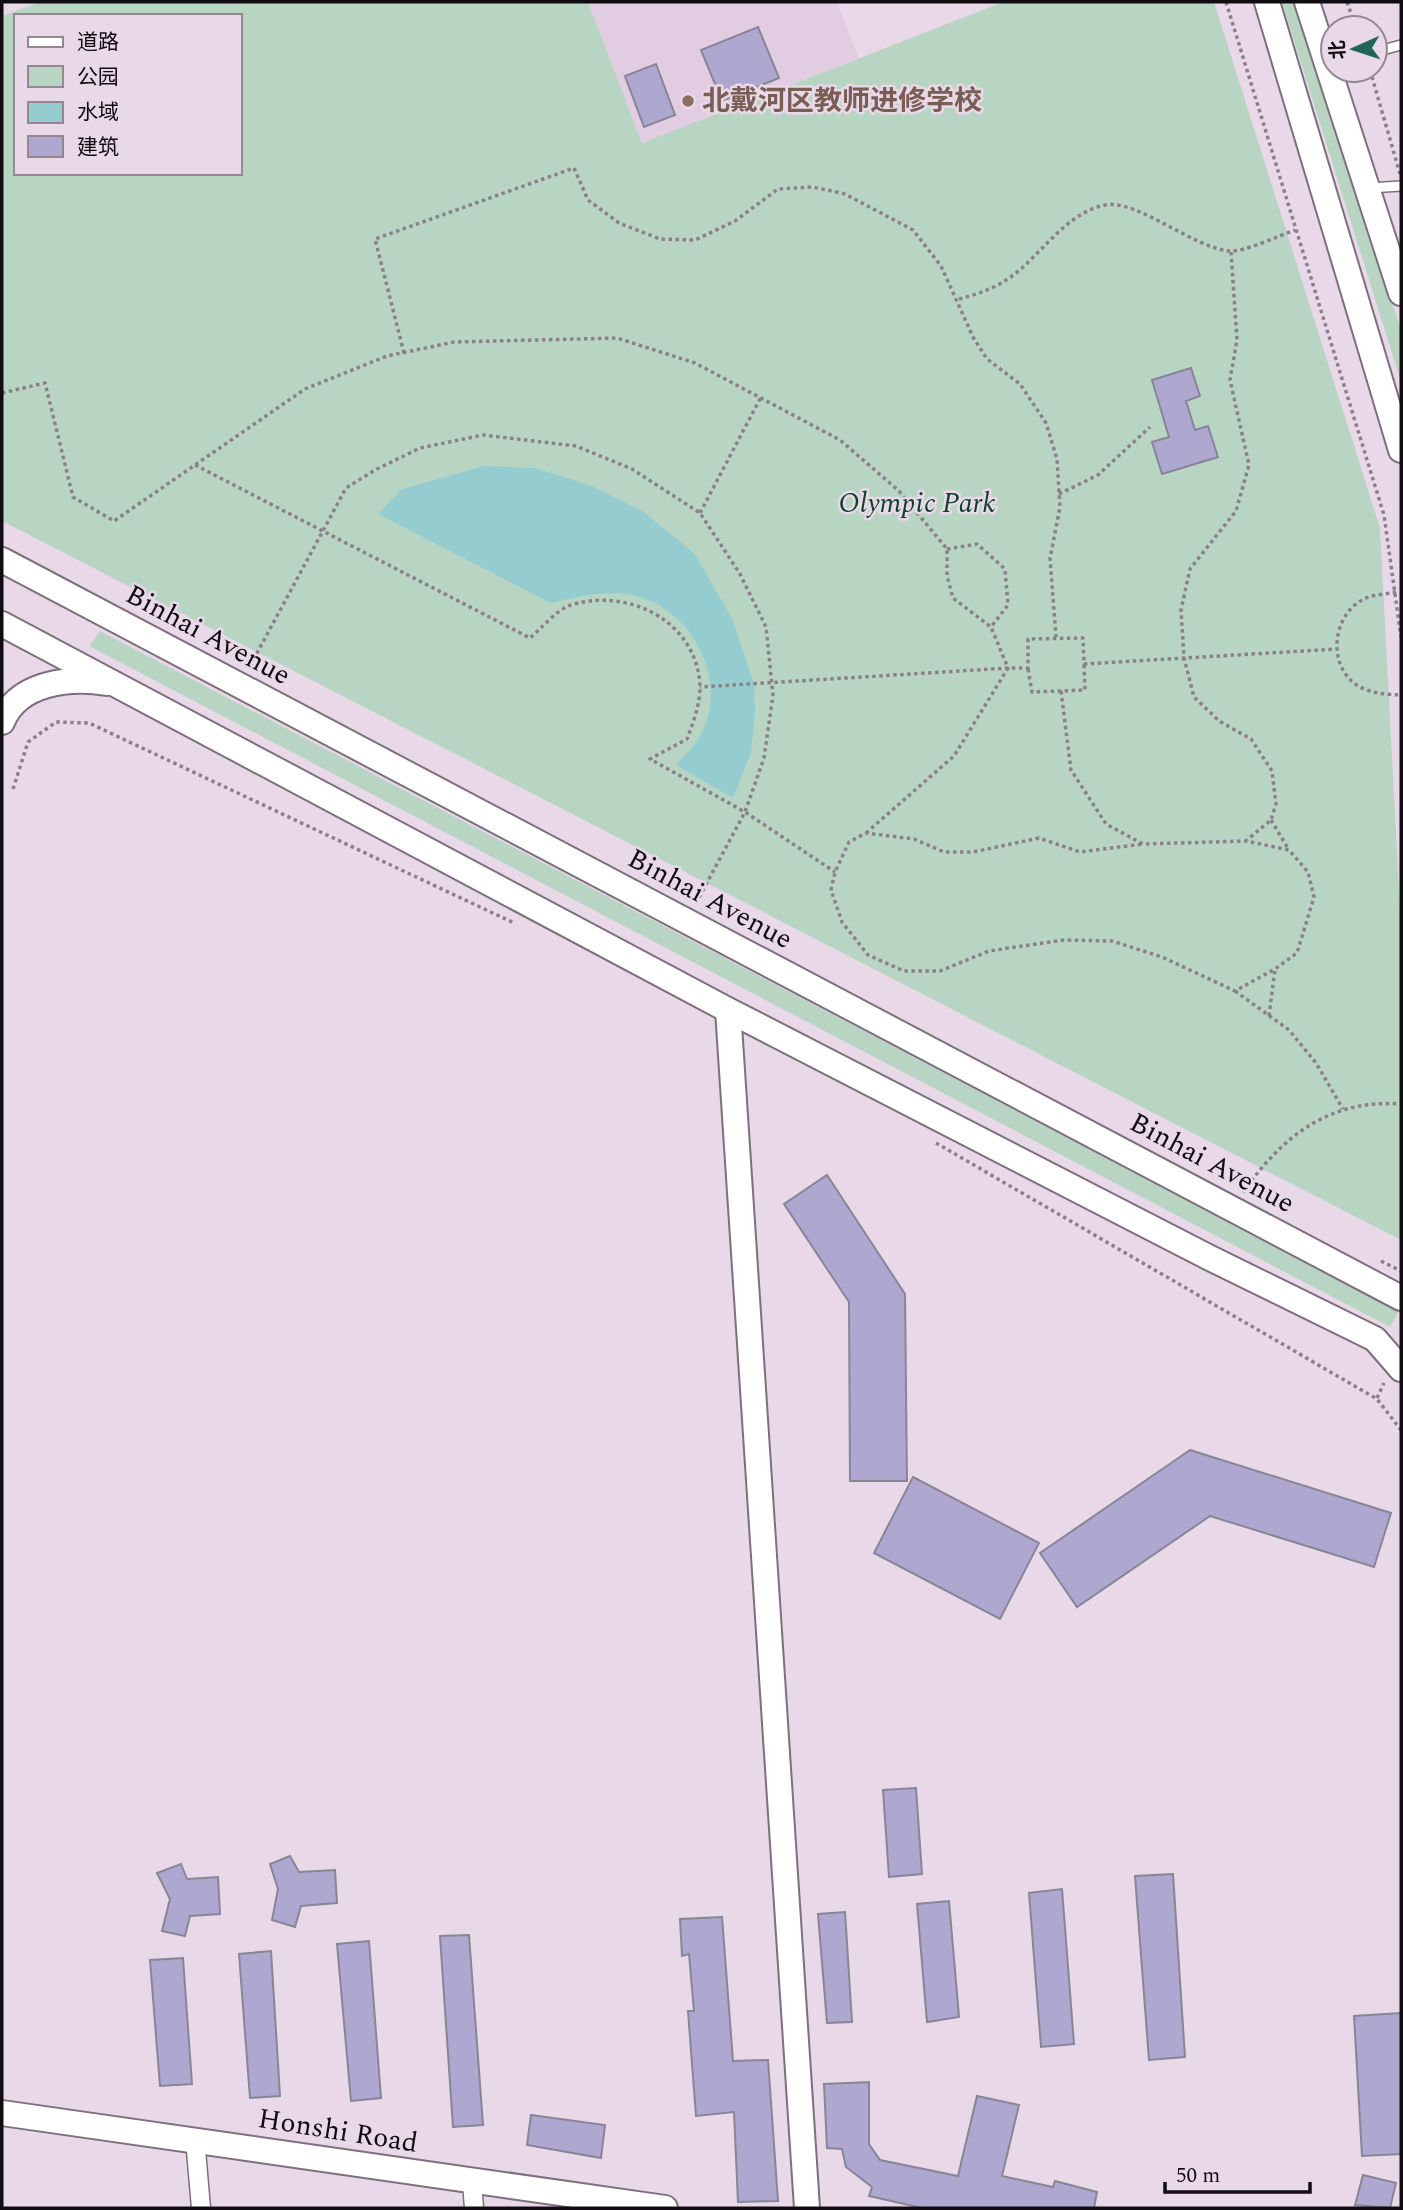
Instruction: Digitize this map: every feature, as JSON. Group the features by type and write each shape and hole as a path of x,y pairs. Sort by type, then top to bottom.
{"main road":[{"path":"1267,2 1401,450"},
{"path":"1307,2 1319,34"},
{"path":"1336,84 1401,293"},
{"name":"Binhai Avenue","path":"2,560 1396,1295"},
{"path":"2,624 727,1010 1210,1258 1375,1339 1401,1369"},
{"path":"2,722 6,712 40,685 84,680 120,685"},
{"path":"727,1010 807,2208"},
{"name":"Honshi Road","path":"2,2113 195,2139 472,2182 567,2201 659,2208"}],"street":[{"path":"195,2139 201,2208"},
{"path":"472,2182 474,2208"}],"lane":[{"path":"1369,188 1401,186"}],"path":[{"path":"1226,2 1384,515 1397,592 1401,637"},
{"path":"1374,84 1401,179"},
{"path":"404,353 375,239 574,168 588,200 619,223 660,239 695,240 735,220 778,188 813,187 845,194 913,230 942,266 959,299 973,337 987,359 1020,384 1046,423 1057,458 1060,507 1050,558 1056,637"},
{"path":"959,299 981,294 1013,276 1049,240 1087,211 1107,204 1137,209 1168,228 1231,252 1295,230"},
{"path":"1231,252 1237,340 1230,380 1250,465 1236,511 1190,569 1181,610 1184,658 1194,697 1219,721 1251,739 1272,771 1276,804 1271,820 1246,841"},
{"path":"2,393 45,383 73,496 114,521 306,389 404,353 454,342 617,338 695,363 840,440 899,491 947,549 947,576 953,598 990,627 1008,668"},
{"path":"700,513 761,397"},
{"path":"1059,494 1098,475 1150,427"},
{"path":"248,670 346,488 375,470 420,448 483,435 576,446 632,470 700,513 740,574 766,627 773,695 764,758 745,812 695,905"},
{"path":"194,465 530,638 568,605 625,601 655,611 674,629 692,655 700,687 696,714 687,739 650,759 745,812 835,872"},
{"path":"947,549 977,544 1004,569 1008,605 990,627"},
{"path":"1397,592 1368,597 1349,608 1340,623 1336,649 1340,665 1353,683 1376,694 1401,695"},
{"path":"1083,638 1084,664 1085,690 1032,692 1028,668 1028,639 1083,638"},
{"path":"1084,664 1336,649"},
{"path":"1008,668 954,756 866,833 849,842 835,872 831,890 842,922 868,955 904,971 940,971 989,951 1063,940 1112,941 1162,957 1235,991 1289,1030 1316,1063 1343,1109"},
{"path":"700,687 1028,668"},
{"path":"1061,691 1071,770 1106,824 1143,844"},
{"path":"13,789 28,742 56,722 89,723 515,923"},
{"path":"1235,991 1275,970 1297,953 1314,897 1308,872 1289,850 1271,820"},
{"path":"866,833 914,839 944,852 973,852 1039,838 1080,852 1143,844 1246,841 1289,850"},
{"path":"1269,1016 1275,970"},
{"path":"1243,1192 1268,1157 1295,1134 1343,1109 1385,1103 1401,1104"},
{"path":"933,1142 1377,1399 1401,1430"}],"shaded area":[{"name":"北戴河区教师进修学校","path":"588,2 837,2 859,58 642,143"}],"green space":[{"name":"Olympic Park","path":"40,2 588,2 642,143 1003,2 1214,2 1380,528 1401,928 1401,1240 2,521 2,16"},
{"path":"1282,2 1297,2 1319,71 1319,84 1323,84 1401,330 1401,382"},
{"path":"100,631 1399,1311 1390,1327 89,646"}],"water":[{"path":"485,466 535,468 592,486 642,511 694,553 732,618 754,684 755,710 751,753 733,798 676,765 700,736 709,714 711,690 707,668 698,646 685,627 668,611 648,600 616,593 588,595 551,603 378,514 402,489"}],"building":[{"path":"758,27 779,78 722,101 701,50"},
{"path":"656,64 675,115 644,127 625,76"},
{"path":"1191,368 1200,396 1186,401 1195,430 1208,426 1218,457 1162,474 1152,442 1169,437 1152,380"},
{"path":"827,1175 905,1294 907,1481 850,1481 849,1302 784,1204"},
{"path":"1190,1450 1391,1513 1374,1567 1210,1516 1077,1607 1040,1553"},
{"path":"913,1477 1039,1543 1000,1619 874,1553"},
{"path":"916,1788 922,1874 889,1877 883,1790"},
{"path":"290,1856 299,1872 335,1870 337,1903 301,1906 295,1927 272,1920 278,1889 270,1864"},
{"path":"181,1864 187,1879 218,1877 220,1914 190,1916 185,1936 162,1931 170,1899 157,1873"},
{"path":"1173,1874 1185,2057 1149,2060 1135,1876"},
{"path":"1062,1889 1074,2044 1041,2047 1029,1893"},
{"path":"949,1901 959,2017 927,2022 917,1904"},
{"path":"845,1912 852,2022 827,2023 818,1914"},
{"path":"722,1917 733,2061 768,2060 778,2201 738,2202 734,2112 696,2116 688,2011 694,2011 689,1954 682,1956 680,1919"},
{"path":"469,1935 483,2125 453,2127 440,1936"},
{"path":"369,1941 381,2098 351,2101 337,1944"},
{"path":"271,1951 280,2096 250,2098 239,1954"},
{"path":"183,1958 192,2084 160,2086 150,1960"},
{"path":"1401,2013 1401,2154 1362,2156 1354,2016"},
{"path":"869,2082 869,2144 880,2160 958,2176 977,2096 1019,2105 1002,2176 1053,2187 1055,2181 1097,2192 1094,2208 922,2208 869,2196 872,2187 846,2167 842,2149 827,2148 824,2084"},
{"path":"531,2115 605,2125 601,2158 527,2145"},
{"path":"1363,2175 1396,2183 1390,2208 1355,2205"}],"place":[{"name":"北戴河区教师进修学校","path":"688,101"}]}
